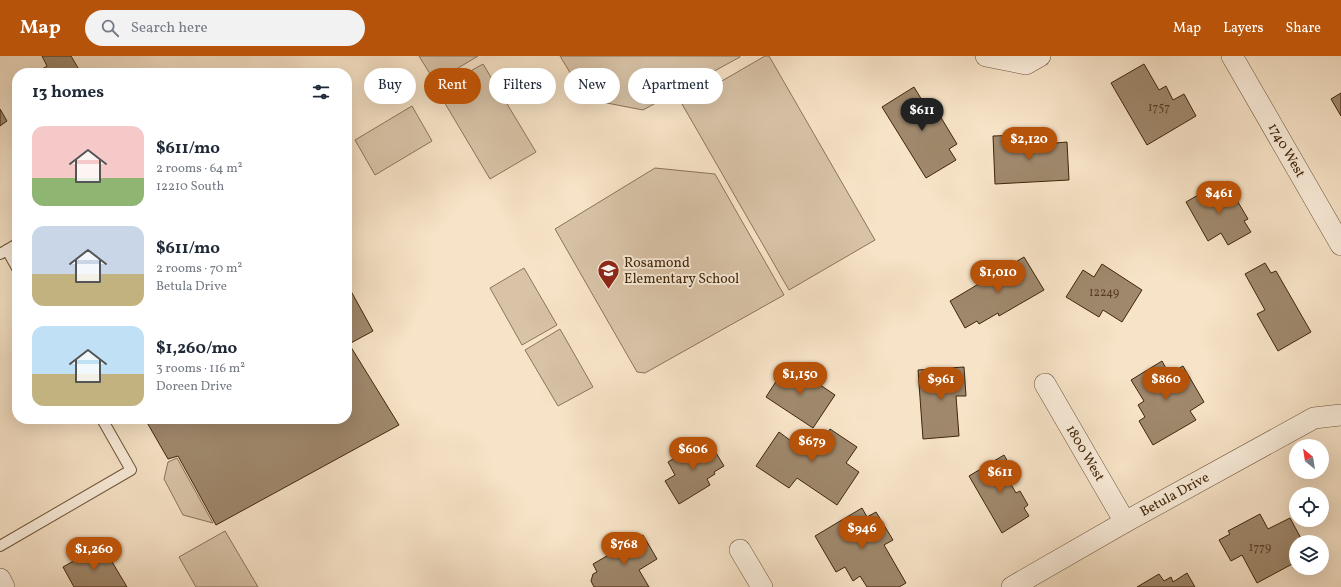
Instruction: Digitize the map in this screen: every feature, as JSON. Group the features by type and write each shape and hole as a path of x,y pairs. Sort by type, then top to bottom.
{"street":[{"path":"986,56 1026,64 1040,56"},
{"name":"1740 West","path":"1232,56 1341,244"},
{"name":"1800 West","path":"1045,384 1126,522"},
{"name":"Betula Drive","path":"1012,587 1314,418 1341,416"},
{"path":"740,550 762,587"},
{"path":"0,579 4,587"}],"lane":[{"path":"4,252 12,262"},
{"path":"0,546 131,470 105,424"}],"shaded area":[{"path":"419,56 478,56 458,68 426,68"},
{"path":"560,56 740,56 720,68 628,68 628,104 654,104 643,110 612,104 620,104 620,68 567,68"},
{"path":"765,56 769,56 875,240 789,290 682,104 723,104 723,80"},
{"path":"483,64 489,74 489,104 507,104 536,152 490,179 445,104 481,104 481,68 476,68"},
{"path":"412,106 432,141 375,175 355,140"},
{"path":"655,168 715,174 784,295 645,373 637,372 555,229"},
{"path":"524,268 557,325 522,345 490,288"},
{"path":"560,329 593,387 558,406 525,350"},
{"path":"177,458 213,523 183,515 164,479 168,462"},
{"path":"225,531 258,587 196,587 179,557"}],"building":[{"path":"42,56 71,56 78,68 44,68 47,66"},
{"path":"1144,64 1159,90 1166,86 1173,100 1184,94 1196,116 1147,145 1111,83"},
{"path":"914,87 931,115 937,111 957,144 949,149 956,160 926,178 882,107"},
{"path":"1341,93 1341,116 1331,99"},
{"path":"0,109 7,121 0,126"},
{"path":"1022,135 1023,141 1044,140 1045,144 1067,142 1069,180 995,184 993,136"},
{"path":"1217,184 1227,201 1235,197 1248,219 1244,221 1251,232 1228,245 1221,233 1208,241 1186,202"},
{"path":"1024,257 1044,290 999,316 998,313 979,324 977,321 965,328 950,301"},
{"path":"1265,263 1271,273 1276,271 1311,332 1278,351 1257,314 1265,310 1245,274"},
{"path":"1102,264 1142,290 1122,322 1103,310 1099,317 1066,297 1083,270 1094,277"},
{"path":"352,293 373,331 352,342"},
{"path":"352,349 399,425 216,525 178,456 168,459 148,424 352,424"},
{"path":"1162,361 1169,374 1183,366 1204,402 1190,411 1196,420 1153,445 1139,421 1145,417 1138,405 1144,401 1131,380"},
{"path":"788,363 835,395 813,428 766,397"},
{"path":"964,367 966,396 956,396 959,436 923,439 918,370"},
{"path":"830,429 857,447 846,463 859,472 837,505 797,478 789,488 756,466 779,432 791,441 798,431 819,445"},
{"path":"707,438 724,466 714,472 715,474 707,479 710,485 679,504 665,481 675,475 668,462"},
{"path":"1004,455 1016,476 1009,481 1016,493 1020,491 1028,505 1024,508 1029,516 1002,533 969,476"},
{"path":"862,508 867,517 876,512 893,540 884,545 906,583 899,587 867,587 860,576 853,581 845,567 836,572 815,536"},
{"path":"1260,514 1268,529 1289,518 1289,527 1295,527 1299,535 1289,535 1289,566 1257,583 1242,555 1231,561 1219,540 1230,534 1228,531"},
{"path":"643,535 657,559 639,570 649,587 594,587 591,581 593,574 597,572 593,564"},
{"path":"102,545 127,587 74,587 63,567"},
{"path":"1187,573 1195,587 1137,587 1159,574 1164,581 1171,577 1173,582"}],"place":[{"name":"Rosamond Elementary School","path":"609,290"}]}
